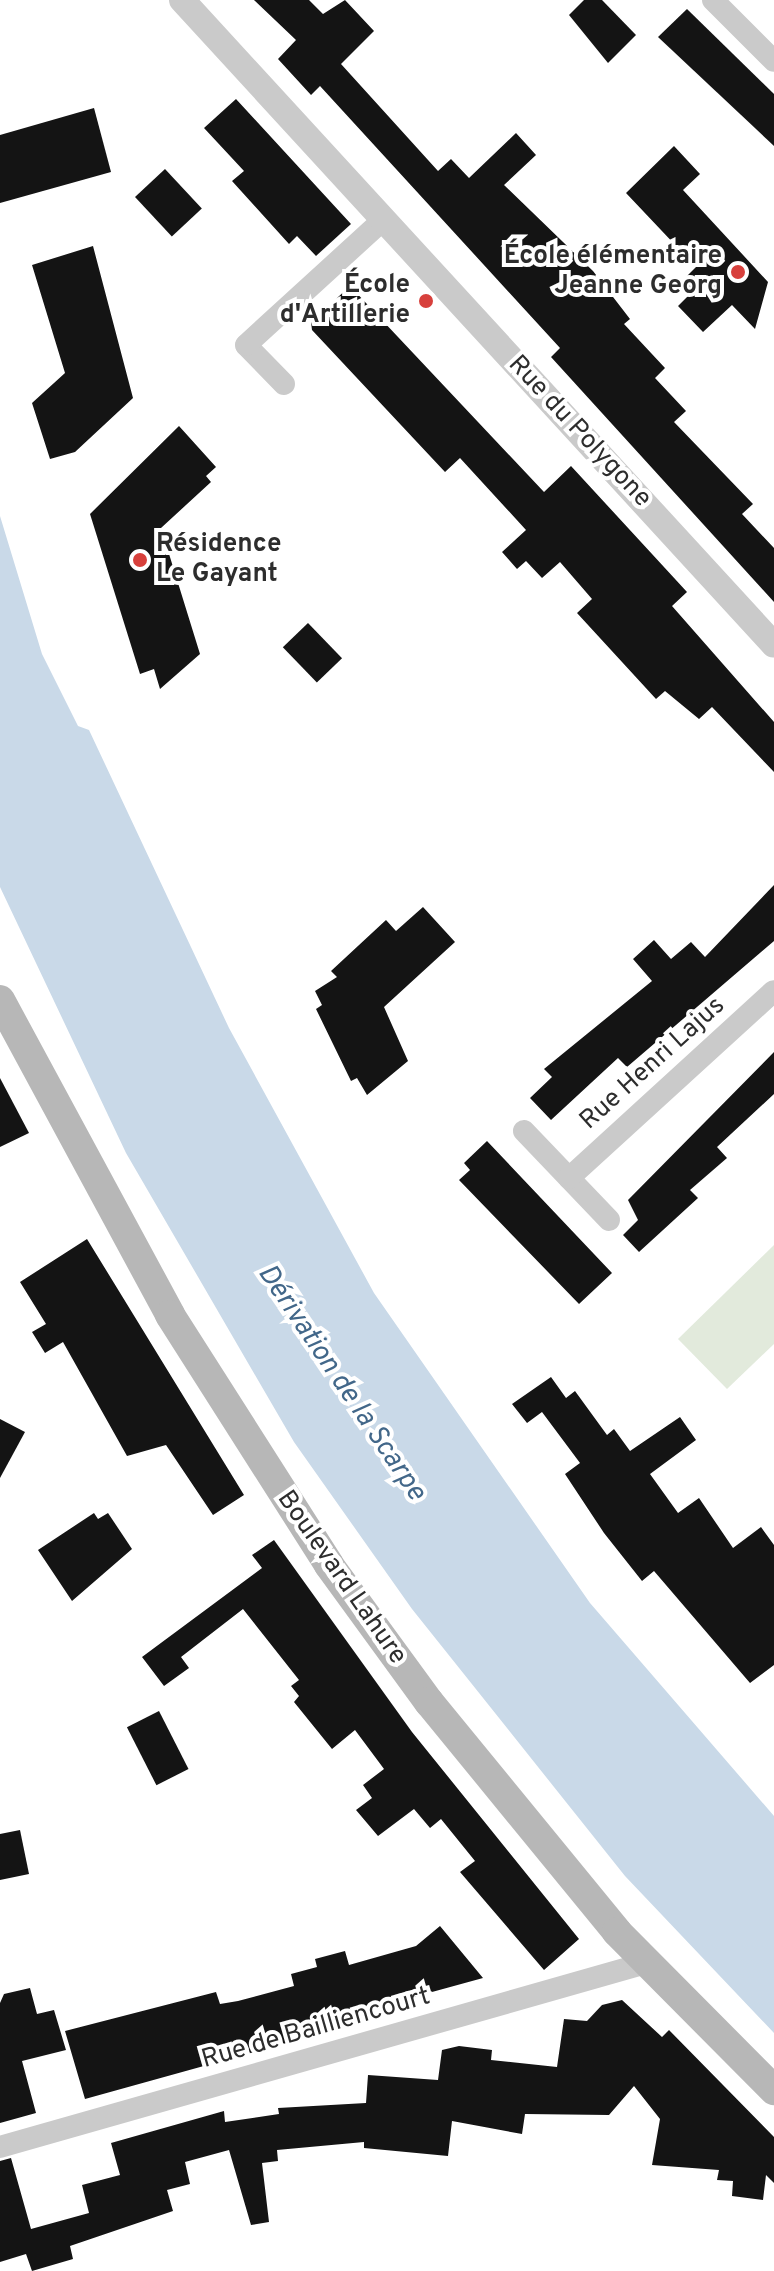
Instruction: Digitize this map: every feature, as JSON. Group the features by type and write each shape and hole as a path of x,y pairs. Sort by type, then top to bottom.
{"main road":[{"name":"Boulevard Lahure","path":"0,1000 170,1315 329,1565 429,1702 646,1963 774,2090"}],"street":[{"name":"Rue du Polygone","path":"182,0 774,645"},
{"path":"713,0 774,61"},
{"path":"284,384 246,345 384,219"},
{"name":"Rue Henri Lajus","path":"569,1178 774,991"},
{"path":"524,1131 609,1220"},
{"name":"Rue de Bailliencourt","path":"0,2147 646,1963"}],"shaded area":[{"path":"774,1245 774,1344 727,1389 678,1339"}],"water":[{"name":"Dérivation de la Scarpe","path":"0,516 42,654 78,726 89,730 229,1028 374,1293 590,1603 774,1816 774,2033 625,1876 412,1609 294,1442 126,1153 0,887"}],"building":[{"path":"254,0 309,0 323,14 345,0 374,31 341,64 438,171 451,159 469,178 516,133 536,155 504,185 593,271 630,319 624,324 665,368 655,378 686,411 674,422 753,504 742,514 774,548 774,602 551,357 560,348 320,86 311,95 278,59 296,40"},
{"path":"584,0 602,0 636,35 608,63 569,15"},
{"path":"687,9 774,94 774,146 658,37"},
{"path":"236,99 351,224 316,256 297,236 289,244 232,181 244,171 204,128"},
{"path":"94,108 111,172 0,203 0,135"},
{"path":"674,146 700,174 683,190 768,282 755,329 732,305 703,332 678,306 689,295 679,284 696,267 626,193"},
{"path":"165,169 202,208 172,236 135,197"},
{"path":"93,246 133,398 75,452 50,459 32,403 65,373 32,265"},
{"path":"350,286 544,492 571,466 687,592 672,606 774,722 774,772 712,707 699,719 665,691 656,699 577,613 592,599 560,562 542,578 526,561 517,569 502,552 526,530 460,458 445,472 312,330 311,322"},
{"name":"Résidence Le Gayant","path":"179,426 216,467 206,476 211,482 161,528 200,654 160,689 154,669 140,674 90,514"},
{"path":"308,623 342,658 317,683 283,647"},
{"path":"774,885 774,941 627,1067 618,1058 551,1120 530,1098 552,1077 544,1069 652,981 633,959 654,940 671,959 691,942 705,957"},
{"path":"423,907 455,942 384,1007 408,1061 367,1095 357,1078 351,1081 316,1009 322,1005 315,991 337,977 331,971 386,920 396,931"},
{"path":"774,1052 774,1094 717,1147 727,1158 690,1190 698,1198 639,1252 623,1235 638,1220 628,1200"},
{"path":"0,1078 29,1133 0,1147"},
{"path":"487,1141 612,1273 579,1304 459,1180 470,1170 464,1163"},
{"path":"87,1239 244,1495 213,1515 166,1445 127,1456 63,1342 45,1353 32,1332 46,1324 20,1282"},
{"path":"551,1377 566,1398 575,1391 607,1435 614,1429 630,1451 680,1417 696,1440 650,1474 678,1513 699,1498 733,1548 761,1527 774,1545 774,1665 750,1683 654,1571 642,1581 604,1533 565,1474 580,1463 542,1412 527,1423 512,1404"},
{"path":"0,1419 25,1432 0,1478"},
{"path":"94,1513 98,1519 108,1513 132,1549 72,1601 38,1550"},
{"path":"274,1540 412,1732 579,1939 544,1970 460,1872 475,1861 441,1819 430,1828 414,1809 378,1836 356,1810 372,1798 363,1785 384,1769 355,1730 332,1749 294,1702 299,1696 291,1686 299,1680 243,1609 181,1657 189,1668 164,1686 142,1657 262,1568 252,1555"},
{"path":"159,1711 189,1769 156,1785 127,1727"},
{"path":"20,1830 29,1874 0,1880 0,1834"},
{"path":"440,1926 483,1978 381,2006 384,2016 85,2099 65,2031 216,1992 220,2004 294,1986 291,1974 317,1967 315,1959 345,1951 349,1965 416,1946"},
{"path":"30,1988 37,2014 54,2010 66,2050 22,2061 36,2113 0,2123 0,2003 4,1994"},
{"path":"622,2000 662,2037 669,2030 774,2137 774,2183 766,2175 763,2200 732,2196 733,2181 717,2180 719,2170 652,2165 660,2119 634,2086 609,2115 525,2114 522,2134 452,2121 448,2156 364,2148 364,2142 277,2150 278,2161 262,2163 269,2222 251,2225 229,2150 185,2162 190,2184 167,2190 173,2211 70,2246 73,2259 32,2271 26,2254 0,2262 0,2161 11,2158 31,2229 89,2213 82,2185 120,2175 111,2143 224,2111 225,2122 279,2114 278,2108 366,2103 368,2075 438,2080 442,2050 459,2046 492,2050 491,2060 557,2067 564,2019 587,2021 602,2005"}],"place":[{"name":"École élémentaire Jeanne Georg","path":"738,272"},
{"name":"École d'Artillerie","path":"426,301"},
{"name":"Résidence Le Gayant","path":"140,560"}]}
